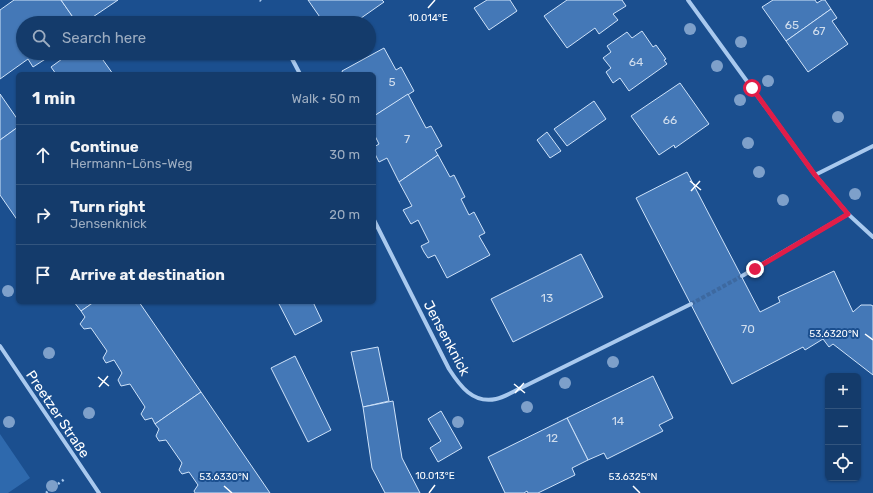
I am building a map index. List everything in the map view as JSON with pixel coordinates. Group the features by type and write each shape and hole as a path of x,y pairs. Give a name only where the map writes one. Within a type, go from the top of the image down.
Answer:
{"street":[{"path":"688,0 815,175 848,214 873,236"},
{"path":"293,60 299,72"},
{"path":"815,175 873,146"},
{"path":"742,276 848,214"},
{"name":"Jensenknick","path":"376,224 449,369 460,386 470,395 482,400 497,399 691,304"},
{"name":"Preetzer Straße","path":"0,346 99,493"}],"path":[{"path":"46,493 81,467"}],"shaded area":[{"path":"0,434 30,478 8,493 0,493"}],"building":[{"path":"14,0 61,0 72,16 16,16 16,60 27,60 0,79 0,10"},
{"path":"61,0 118,0 94,16 72,16"},
{"path":"308,0 382,0 384,2 364,16 319,16"},
{"path":"487,0 510,0 517,11 489,30 474,8"},
{"path":"567,0 622,0 626,6 613,14 618,20 599,34 595,28 567,48 544,16"},
{"path":"773,0 815,0 817,3 825,0 831,9 786,41 762,7"},
{"path":"831,9 837,18 832,21 848,44 808,72 786,41"},
{"path":"642,31 653,47 656,45 666,59 664,60 667,64 629,91 620,78 613,83 606,72 611,68 603,58 611,52 607,46 627,32 632,38"},
{"path":"384,48 396,70 401,67 414,91 376,115 376,72 342,71 362,60 376,60 376,52"},
{"path":"29,60 44,60 33,67"},
{"path":"61,60 103,60 112,72 55,72 51,67"},
{"path":"680,83 709,124 675,148 674,145 659,155 631,116"},
{"path":"0,94 16,117 16,128 0,140"},
{"path":"408,94 426,128 431,126 442,146 435,150 438,155 399,182 387,158 379,162 376,156 376,146 379,144 376,138 376,115"},
{"path":"594,101 606,119 567,146 554,129"},
{"path":"16,128 16,218 0,195 0,140"},
{"path":"547,132 561,151 550,158 537,140"},
{"path":"438,155 450,177 454,175 465,197 461,199 469,215 474,212 485,233 479,236 490,255 447,278 435,255 428,258 421,246 429,242 418,220 411,224 403,210 412,206 399,182"},
{"path":"687,172 760,312 780,302 778,297 834,271 853,312 861,305 873,306 873,375 833,344 829,347 823,339 805,350 803,347 732,384 636,198"},
{"path":"581,254 603,297 513,342 491,299"},
{"path":"76,304 91,304 81,311"},
{"path":"91,304 140,304 201,392 155,424 152,418 145,420 141,414 145,407 130,384 121,386 118,380 122,373 114,360 106,363 103,358 107,351 91,328 84,329 80,324 85,317 81,311"},
{"path":"279,304 314,304 322,321 295,335"},
{"path":"378,347 389,401 363,407 351,352"},
{"path":"295,356 331,430 308,442 271,368"},
{"path":"653,376 673,418 659,425 663,431 607,459 604,453 588,460 567,418"},
{"path":"201,392 270,493 195,493 194,491 198,485 189,472 182,474 179,470 182,463 166,440 159,441 156,436 159,429 155,424"},
{"path":"393,401 402,458 420,493 385,493 372,468 363,407"},
{"path":"441,411 462,448 438,462 430,448 441,441 428,419"},
{"path":"567,418 588,460 572,468 575,475 538,493 528,493 527,491 524,493 505,493 488,457"}],"tunnel":[{"path":"691,304 742,276"}],"route":[{"path":"752,88 815,175 848,214 755,269"}]}
